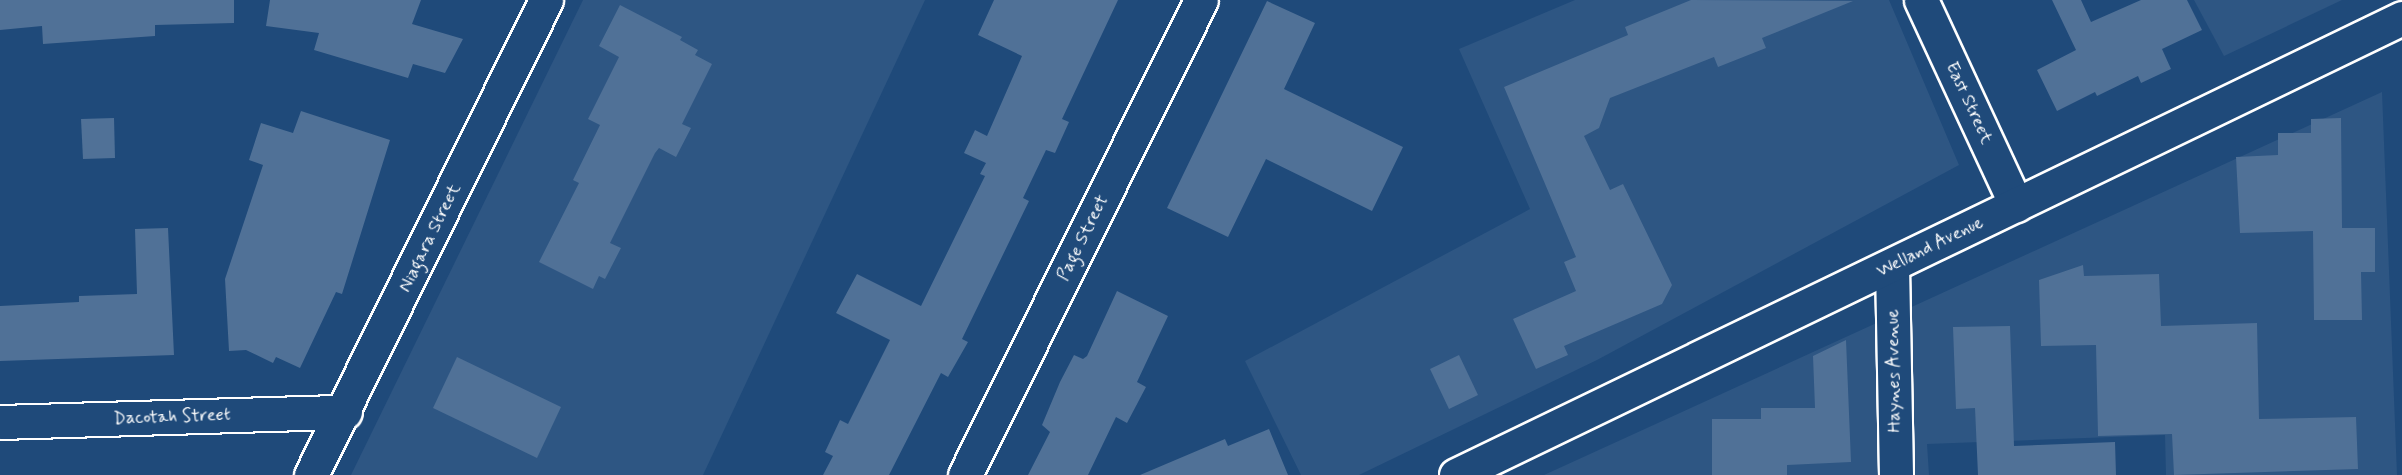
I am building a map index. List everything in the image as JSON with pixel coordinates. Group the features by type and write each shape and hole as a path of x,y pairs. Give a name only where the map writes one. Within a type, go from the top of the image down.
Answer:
{"main road":[{"name":"Niagara Street","path":"311,475 345,412 546,0"},
{"name":"Page Street","path":"965,475 1201,0"},
{"name":"East Street","path":"1921,0 2016,205"},
{"name":"Welland Avenue","path":"1456,475 2402,18"},
{"name":"Haynes Avenue","path":"1892,266 1896,475"},
{"name":"Dacotah Street","path":"0,422 345,412"}],"shaded area":[{"path":"583,0 925,0 703,475 351,475"},
{"path":"1575,0 1889,0 1959,165 1597,360 1359,475 1301,475 1245,361 1530,209 1459,49"},
{"path":"2194,0 2342,0 2224,56"},
{"path":"2382,92 2397,475 2166,475 2165,435 1927,444 1929,475 1544,475"}],"building":[{"path":"0,0 234,0 234,23 155,25 155,36 43,44 42,26 0,30"},
{"path":"270,0 421,0 412,24 463,39 445,73 413,64 408,78 314,50 319,33 266,26"},
{"path":"994,0 1118,0 1062,119 1069,122 1055,153 1046,150 1023,198 1029,201 962,339 968,342 948,377 941,373 889,475 823,475 833,456 825,452 840,420 848,424 890,340 836,313 857,274 921,306 985,176 980,174 986,163 964,153 975,130 987,136 1022,56 978,35"},
{"path":"1691,0 1853,1 1762,38 1766,48 1718,67 1714,57 1610,98 1599,128 1584,136 1610,190 1623,184 1672,285 1662,304 1564,346 1568,355 1536,369 1513,319 1576,291 1564,262 1576,257 1504,87 1628,35 1625,27"},
{"path":"2052,0 2081,0 2091,22 2141,0 2187,0 2202,30 2162,49 2171,69 2141,83 2138,76 2097,96 2095,92 2057,111 2037,70 2076,50"},
{"path":"1267,1 1315,23 1284,89 1403,147 1372,211 1266,159 1228,237 1167,208"},
{"path":"620,5 682,37 680,40 698,50 695,55 712,64 682,124 691,128 676,157 659,148 655,153 610,243 621,248 605,279 599,276 593,289 539,262 579,183 573,180 600,125 588,119 619,57 599,46"},
{"path":"301,111 390,140 342,294 336,292 300,368 276,357 273,363 246,350 229,351 225,279 263,165 249,160 261,123 293,133"},
{"path":"114,118 115,158 83,159 81,119"},
{"path":"2341,118 2342,228 2375,228 2375,272 2361,272 2362,320 2314,320 2313,231 2240,233 2236,157 2278,155 2278,133 2311,133 2311,119"},
{"path":"168,228 174,355 0,361 0,306 79,302 79,296 137,294 135,229"},
{"path":"2083,265 2084,276 2159,274 2161,326 2257,323 2259,419 2356,417 2358,469 2174,475 2172,434 2098,436 2096,345 2041,346 2039,280"},
{"path":"1117,291 1168,316 1137,382 1146,387 1127,423 1116,417 1088,475 1028,475 1050,432 1042,425 1060,382 1074,355 1083,359 1087,356"},
{"path":"2010,326 2014,446 2115,442 2116,475 1978,475 1975,408 1956,409 1953,327"},
{"path":"1846,340 1851,462 1787,465 1787,475 1712,475 1712,419 1761,419 1761,408 1815,408 1813,356"},
{"path":"1459,355 1478,395 1449,409 1430,369"},
{"path":"457,357 561,407 537,458 433,408"},
{"path":"1269,429 1288,475 1140,475 1225,439 1228,446"}]}
